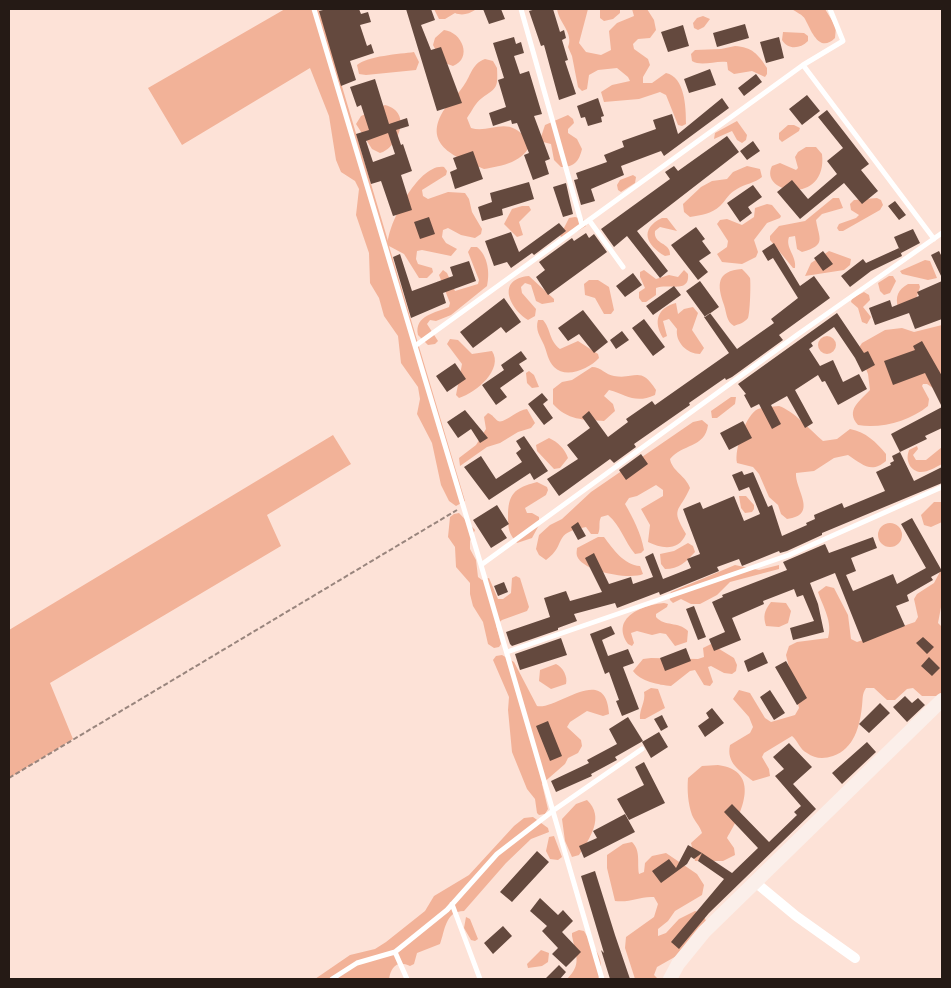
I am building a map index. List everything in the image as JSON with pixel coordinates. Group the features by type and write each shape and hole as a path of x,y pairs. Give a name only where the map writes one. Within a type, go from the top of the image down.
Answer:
{"main road":[{"path":"670,979 678,964 704,932 942,700"}],"street":[{"path":"755,882 796,916 855,958"}],"lane":[{"path":"314,9 464,506 602,979"},
{"path":"522,9 582,225"},
{"path":"416,346 803,65 844,40 830,9"},
{"path":"803,65 934,239"},
{"path":"589,220 623,267"},
{"path":"481,565 797,334 942,233"},
{"path":"507,652 789,556 942,487"},
{"path":"332,979 357,963 395,952 452,904 497,854 554,810 642,749"},
{"path":"452,904 480,979"},
{"path":"395,952 407,979"}],"path":[{"path":"9,778 464,506"}],"shaded area":[{"path":"285,9 319,9 388,241 394,220 407,195 425,174 434,168 444,167 447,171 446,175 422,190 423,196 428,199 448,192 465,193 469,199 472,212 482,229 481,234 475,238 461,235 448,228 443,230 442,237 446,243 457,249 451,256 422,250 417,251 416,259 418,264 432,268 433,272 427,278 419,278 404,254 389,246 465,501 456,506 449,501 441,485 432,443 417,414 420,399 418,387 401,363 398,336 384,316 379,298 370,283 369,253 356,215 359,189 355,181 341,172 336,160 329,116 310,68 182,145 148,88"},
{"path":"434,9 475,10 465,14 455,13 445,19 439,19"},
{"path":"557,9 588,9 579,43 586,52 601,55 611,50 609,31 617,23 634,16 632,9 647,9 654,20 656,30 650,38 638,39 633,44 634,49 648,59 650,65 643,77 643,83 652,83 666,73 677,80 683,94 686,124 678,125 666,95 660,92 639,99 604,102 601,92 612,85 630,81 617,68 598,70 589,75 587,89 582,91 578,87 572,56 568,47 568,33"},
{"path":"600,9 620,9 620,13 613,19 604,21 600,18"},
{"path":"792,9 825,9 836,27 835,38 829,42 820,42 816,39 804,18"},
{"path":"703,16 710,19 704,27 698,30 694,28 693,23 697,18"},
{"path":"444,30 456,35 463,46 463,57 453,66 442,62 433,45 435,38"},
{"path":"783,32 804,33 808,36 808,41 798,47 787,46 782,40"},
{"path":"735,46 746,48 757,55 767,68 765,77 752,71 734,74 728,70 727,62 696,63 692,61 691,54 695,50 721,49"},
{"path":"414,52 419,62 416,70 359,74 357,65 368,59"},
{"path":"485,59 493,61 497,68 497,84 494,89 477,102 467,118 471,128 510,127 531,142 528,149 518,159 484,169 448,151 441,144 437,136 437,126 443,111 465,84 474,67"},
{"path":"385,105 394,109 399,115 401,122 397,138 392,145 380,153 372,149 356,124 361,116"},
{"path":"568,115 573,119 574,123 568,129 568,133 577,139 582,149 576,162 570,166 561,167 554,160 551,144 543,142 541,137 545,125"},
{"path":"737,121 747,135 746,140 742,143 737,140 732,131 714,139 715,133"},
{"path":"788,125 800,128 799,131 782,142 779,139 779,133"},
{"path":"806,147 816,147 822,154 821,171 815,182 805,188 794,190 783,188 775,183 770,176 772,166 780,163 796,170 798,168 795,157 798,152"},
{"path":"747,166 760,169 762,177 734,191 717,209 690,217 684,212 683,204 701,187 712,181 727,179 733,172"},
{"path":"633,175 636,177 635,183 621,192 618,190 617,185 620,180"},
{"path":"833,198 839,198 843,208 822,214 816,220 820,240 815,247 802,252 797,249 795,236 789,237 788,241 795,264 795,268 793,268 770,240 770,236 779,226 805,221"},
{"path":"877,198 881,200 883,205 880,210 843,231 839,231 837,228 839,224 856,218 859,215 851,210 850,204 854,200"},
{"path":"767,204 772,205 781,216 767,223 754,240 758,252 756,257 742,264 722,262 717,254 727,247 728,241 717,224 720,220 727,219 742,225 754,217 755,208"},
{"path":"529,206 531,210 519,222 523,235 517,237 504,224 512,209"},
{"path":"569,218 583,219 586,226 565,239 560,236"},
{"path":"662,218 667,218 677,231 660,227 655,231 657,239 670,251 670,255 665,256 653,247 648,237 650,227"},
{"path":"471,247 477,247 484,255 488,270 487,286 451,315 436,321 430,320 427,324 438,341 435,344 428,345 418,335 419,323 432,313 449,307 450,303 439,275 443,270 447,273 455,291 478,284 479,280 468,252"},
{"path":"829,251 851,259 850,265 844,270 805,276 811,263"},
{"path":"925,260 930,261 937,278 928,280 902,274 900,271"},
{"path":"742,269 750,278 749,315 745,321 734,326 727,317 720,285 723,276 727,273"},
{"path":"644,270 656,279 669,275 678,277 684,270 688,274 688,280 682,286 656,288 656,295 646,302 642,302 639,298 639,292 645,288 640,272"},
{"path":"529,276 554,299 554,302 542,304 536,301 531,285 525,283 521,287 522,293 536,309 535,316 528,320 521,315 511,302 509,288 512,282"},
{"path":"889,276 893,276 896,281 890,293 884,295 880,291 878,283"},
{"path":"589,280 598,280 609,287 614,310 611,314 604,314 595,298 585,295 584,284"},
{"path":"908,284 919,284 920,287 916,299 898,308 898,294"},
{"path":"864,292 869,295 870,300 863,307 871,317 867,324 862,322 858,308 851,302 852,298"},
{"path":"676,303 678,314 684,309 693,307 698,313 692,330 704,348 700,354 686,350 680,343 677,329 669,319 663,321 667,336 663,338 660,332 658,321 661,312"},
{"path":"538,320 543,320 556,346 560,349 578,341 598,354 599,358 584,369 571,372 559,371 552,365 549,359 538,330"},
{"path":"942,325 942,394 927,384 923,384 922,386 929,399 928,406 921,411 904,420 886,425 858,425 854,420 853,410 870,390 868,374 858,349 862,343 885,330 902,328 914,332"},
{"path":"823,336 831,336 836,341 834,352 823,354 818,349 818,341"},
{"path":"450,339 458,340 472,354 492,351 495,358 491,372 480,386 459,398 456,395 462,364 447,344"},
{"path":"592,367 614,376 637,375 646,378 656,390 655,395 636,399 609,390 604,396 613,404 615,411 604,421 576,418 558,409 553,404 553,389 562,382 572,380"},
{"path":"529,371 534,375 539,387 532,388 527,383 526,373"},
{"path":"731,397 736,397 735,404 717,418 712,418 711,411"},
{"path":"779,406 796,416 823,441 837,439 850,429 861,432 886,454 886,461 876,467 871,467 862,464 848,455 834,458 814,471 796,473 804,507 802,513 797,517 787,519 781,514 778,505 769,497 759,474 753,467 737,463 739,442 749,418 760,408"},
{"path":"527,409 535,423 531,428 487,447 460,466 459,458 476,445 486,429 484,417 488,413 498,421 501,421"},
{"path":"702,420 708,425 702,438 670,459 673,467 690,488 677,514 686,534 683,540 670,547 648,542 650,525 641,509 663,496 663,490 656,485 637,496 629,498 625,504 641,538 644,550 641,553 635,554 608,515 601,517 598,534 591,534 586,527 575,529 564,536 557,549 546,560 539,555 536,549 539,535 550,525 562,519 591,492 693,422"},
{"path":"333,435 351,464 267,515 281,546 50,683 73,739 9,778 9,630"},
{"path":"549,438 561,446 568,458 560,468 554,469 537,451 536,445"},
{"path":"917,446 918,449 913,455 916,460 926,460 942,447 942,464 926,471 914,470 909,464 908,454 909,450"},
{"path":"537,482 547,487 546,495 525,508 527,513 532,513 539,517 539,525 532,538 517,543 509,528 509,503 511,497 518,490"},
{"path":"739,496 746,496 754,505 752,512 745,513 741,508"},
{"path":"934,502 942,502 942,522 931,527 924,525 921,515"},
{"path":"459,513 475,530 470,541 470,549 476,560 478,577 482,580 489,578 498,599 503,599 511,593 512,578 516,576 520,578 529,607 527,611 502,620 496,625 501,644 499,647 494,648 488,644 483,622 473,606 470,583 456,567 455,547 448,537 450,517"},
{"path":"890,523 895,524 901,530 901,540 895,546 890,547 885,546 879,540 878,535 879,530 885,524"},
{"path":"598,537 604,537 624,560 640,566 643,574 628,576 607,573 581,562 577,556 577,548"},
{"path":"688,543 693,546 695,552 682,564 674,568 665,569 661,564 660,554 674,551"},
{"path":"735,565 759,570 779,565 779,569 730,582 717,595 700,604 691,604 681,599 673,603 670,600 669,595 671,592"},
{"path":"942,568 942,602 938,623 942,627 942,692 937,696 922,696 913,688 907,689 895,700 887,700 874,688 866,688 863,694 861,714 855,736 840,753 826,758 813,756 805,752 792,736 764,753 762,757 769,769 770,776 753,781 735,766 730,757 730,745 750,733 753,727 749,717 733,699 739,690 750,693 765,718 771,722 795,715 799,708 786,655 789,646 797,642 828,638 828,620 818,592 826,586 834,588 848,615 851,639 857,642 915,622 918,617 914,599 917,594 934,583"},
{"path":"771,602 786,603 791,611 788,623 779,627 766,626 765,614"},
{"path":"655,604 668,604 667,607 656,614 656,617 663,622 680,626 688,631 687,642 675,646 666,634 652,635 637,631 631,633 634,643 632,646 628,644 623,635 623,627 631,614"},
{"path":"711,644 734,658 737,665 736,671 732,674 724,673 711,666 708,667 713,682 710,686 704,685 695,670 690,671 671,686 645,680 633,671 643,659 698,659 704,657 703,648"},
{"path":"502,655 514,662 537,706 557,702 580,692 590,690 599,691 606,699 609,714 603,716 587,711 570,722 567,727 581,740 582,746 578,753 568,758 565,764 542,784 548,809 545,814 539,815 537,813 535,799 527,789 512,752 508,710 509,697 493,660 496,656"},
{"path":"556,664 564,672 566,684 551,689 539,681 540,670"},
{"path":"651,688 658,689 665,708 645,719 640,719 644,692"},
{"path":"718,765 732,769 740,775 744,784 745,794 742,805 727,838 734,848 735,855 723,861 695,861 691,843 702,833 691,810 688,797 688,778 702,766"},
{"path":"587,800 595,813 594,828 579,855 572,857 565,841 562,819 576,804"},
{"path":"533,817 548,828 549,832 531,839 506,863 464,911 453,914 449,918 440,944 417,953 414,964 410,966 398,964 391,971 389,979 315,979 350,955 375,949 386,942 425,911 434,896 469,875 514,826 524,818"},
{"path":"554,836 562,857 558,860 550,859 546,851 549,837"},
{"path":"632,842 638,853 639,874 644,872 645,863 652,856 666,853 697,874 704,885 702,895 675,911 668,921 658,929 658,936 666,933 679,919 695,911 703,914 706,921 680,954 657,967 654,975 658,979 635,979 625,948 626,937 654,917 658,904 654,897 615,901 607,868 607,855 623,844"},
{"path":"466,917 470,919 478,939 475,941 471,940 464,928"},
{"path":"579,930 584,931 598,954 601,966 598,979 567,979 575,969 577,959 572,933"},
{"path":"541,950 549,953 548,962 542,966 528,968 527,964"}],"building":[{"path":"327,9 359,9 361,14 368,12 371,22 360,25 367,46 371,44 374,53 350,61 356,80 341,86 319,11"},
{"path":"406,9 431,9 435,20 421,25 431,50 441,47 462,103 437,111"},
{"path":"483,9 501,9 505,19 489,24"},
{"path":"553,9 560,32 564,30 566,38 562,40 568,60 565,61 576,94 559,100 544,45 541,46 529,11"},
{"path":"745,24 749,38 717,47 713,33"},
{"path":"683,25 689,46 668,52 661,32"},
{"path":"514,37 516,44 521,42 524,53 514,56 520,74 529,71 542,114 534,116 550,159 545,161 549,174 533,180 524,155 529,153 517,123 512,124 511,120 493,126 489,113 506,107 498,80 504,78 493,43"},
{"path":"779,37 784,58 766,63 760,42"},
{"path":"710,69 716,85 689,93 684,79"},
{"path":"756,74 762,82 744,96 738,88"},
{"path":"375,79 389,124 407,118 409,126 396,130 412,171 401,175 412,210 393,216 381,181 371,184 356,134 369,130 361,105 357,107 350,87","holes":["388,133 395,154 373,162 366,141"]},
{"path":"807,95 820,111 802,125 789,109"},
{"path":"598,98 604,116 601,117 602,122 588,126 585,117 581,118 577,106"},
{"path":"722,98 729,108 664,156 661,151 621,166 624,175 591,189 595,201 581,205 574,180 578,179 576,173 607,162 604,155 624,147 622,141 656,129 653,120 672,114 678,134"},
{"path":"827,110 869,164 861,170 878,191 862,204 844,183 800,219 777,192 792,180 808,199 837,174 827,161 843,148 818,117"},
{"path":"727,136 739,152 637,231 668,271 660,278 627,236 614,247 601,229 670,179 665,172 674,166 678,171"},
{"path":"753,141 760,151 747,160 740,151"},
{"path":"473,151 483,179 455,189 450,172 457,169 453,158"},
{"path":"529,182 534,199 502,209 503,215 482,221 478,207 492,202 490,193"},
{"path":"566,183 573,214 563,217 553,187"},
{"path":"753,185 762,197 748,207 752,213 740,222 727,203"},
{"path":"895,201 906,215 899,220 888,206"},
{"path":"429,217 435,234 420,239 414,222"},
{"path":"559,223 566,231 534,255 532,253 511,268 507,262 494,266 485,241 511,232 519,252"},
{"path":"696,227 705,239 702,241 711,253 699,261 708,272 698,280 671,245"},
{"path":"913,229 920,243 901,253 894,237"},
{"path":"586,233 589,238 594,234 607,252 548,295 536,277 545,270 539,262 572,238 574,241"},
{"path":"774,243 800,286 814,276 830,298 779,335 783,340 732,377 726,380 725,378 689,403 690,405 634,444 636,447 614,463 610,459 559,496 547,479 578,459 567,445 590,428 582,417 589,411 608,437 628,422 626,419 652,401 655,405 729,353 704,317 710,313 737,349 774,323 771,319 798,298 773,258 768,261 762,251"},
{"path":"899,248 902,256 871,271 850,287 841,276 863,259 866,263"},
{"path":"823,251 833,264 823,271 814,258"},
{"path":"939,251 942,257 942,278 931,255"},
{"path":"400,254 412,291 453,276 450,267 469,261 476,281 443,293 446,303 411,318 393,257"},
{"path":"633,273 642,285 625,297 616,286"},
{"path":"700,281 719,307 705,317 686,291"},
{"path":"942,281 942,319 915,329 909,313 875,325 869,308 890,300 892,307 919,296 917,292"},
{"path":"674,286 681,295 653,315 646,306"},
{"path":"504,298 521,322 506,333 501,327 473,348 460,332"},
{"path":"583,310 608,342 594,353 579,334 568,341 558,328"},
{"path":"837,313 864,353 868,351 875,365 862,372 834,327 811,343 813,346 809,349 820,366 833,360 843,382 859,374 867,389 838,405 825,381 822,382 818,375 795,390 813,423 805,428 787,396 771,405 781,424 772,429 759,404 751,408 744,395 746,394 738,384"},
{"path":"644,319 665,347 653,356 632,328"},
{"path":"622,331 629,340 616,349 610,340"},
{"path":"922,341 942,376 942,407 925,373 893,385 884,361 915,350 913,346"},
{"path":"521,351 527,359 519,364 524,371 500,388 507,397 496,405 482,385 504,370 501,365"},
{"path":"455,363 466,379 447,392 436,376"},
{"path":"542,393 548,400 543,404 553,418 544,425 528,404"},
{"path":"942,407 942,428 925,436 927,439 900,452 891,434"},
{"path":"465,410 488,438 480,443 471,429 458,438 447,422"},
{"path":"743,421 752,438 729,450 720,433"},
{"path":"524,436 548,471 534,480 530,473 489,500 464,467 481,456 496,479 522,462 516,453 521,449 516,441"},
{"path":"900,452 914,481 942,467 942,483 822,533 822,535 787,551 780,553 779,551 742,566 739,559 717,567 719,571 660,595 659,592 617,608 615,603 574,614 577,621 558,628 558,630 512,646 510,644 506,632 550,617 544,598 566,591 570,601 602,592 585,558 594,553 609,584 631,577 633,584 653,577 645,557 653,553 663,579 691,568 687,559 700,554 683,509 700,502 703,509 734,496 744,521 760,514 749,487 739,491 732,475 742,471 744,475 753,472 768,507 772,505 782,536 807,525 806,523 815,519 814,515 842,503 844,508 885,491 876,472 891,465 890,463 894,461 892,456"},
{"path":"641,454 648,464 626,480 619,470"},
{"path":"497,505 509,524 501,529 507,538 491,548 473,520"},
{"path":"912,518 942,571 931,577 933,580 907,595 909,601 896,606 905,626 863,643 835,573 810,583 818,604 824,632 793,640 790,628 814,621 803,595 797,597 794,589 763,601 764,604 732,618 741,640 714,651 709,639 725,632 712,602 723,597 722,595 787,570 783,562 825,544 829,553 873,537 877,548 851,558 856,571 846,575 853,591 893,574 897,584 926,568 901,524"},
{"path":"578,522 586,536 578,540 571,527"},
{"path":"504,582 508,592 498,596 494,586"},
{"path":"694,606 706,637 698,640 686,609"},
{"path":"611,626 615,634 602,640 608,656 628,649 634,663 623,667 639,709 622,716 616,701 619,700 609,672 605,674 590,634"},
{"path":"923,637 934,647 927,654 916,643"},
{"path":"561,638 567,655 520,670 515,654"},
{"path":"686,648 691,661 665,671 660,658"},
{"path":"763,652 768,663 748,672 744,661"},
{"path":"929,657 940,668 932,676 921,666"},
{"path":"786,661 807,698 797,705 775,667"},
{"path":"770,690 785,713 774,720 760,697"},
{"path":"905,696 912,703 918,698 925,705 907,722 893,707"},
{"path":"880,703 890,713 869,733 859,724"},
{"path":"712,708 724,723 705,737 698,726 709,718 706,713"},
{"path":"662,715 668,727 661,731 654,719"},
{"path":"628,717 643,741 615,757 617,760 591,774 592,776 556,792 551,781 589,763 587,760 617,744 609,729"},
{"path":"548,721 562,756 550,761 536,726"},
{"path":"659,732 668,747 651,758 642,742"},
{"path":"867,742 876,752 842,784 832,773"},
{"path":"789,743 812,767 793,784 816,809 709,913 679,949 671,942 724,879 698,861 702,853 732,873 758,848 724,812 732,804 769,842 797,815 794,812 801,806 775,776 784,769 773,757"},
{"path":"644,762 665,803 629,820 617,799 644,785 635,767"},
{"path":"625,814 635,832 584,858 579,846 597,838 593,831"},
{"path":"688,845 702,853 694,859 691,857 687,864 661,883 652,871 669,859 676,868"},
{"path":"537,851 549,862 512,902 500,892"},
{"path":"595,871 630,979 610,979 581,876"},
{"path":"540,898 558,915 563,910 573,921 562,932 581,952 566,967 552,954 558,948 542,931 547,926 530,911"},
{"path":"503,926 512,936 493,954 484,943"},
{"path":"559,965 566,972 560,979 545,979"}]}
